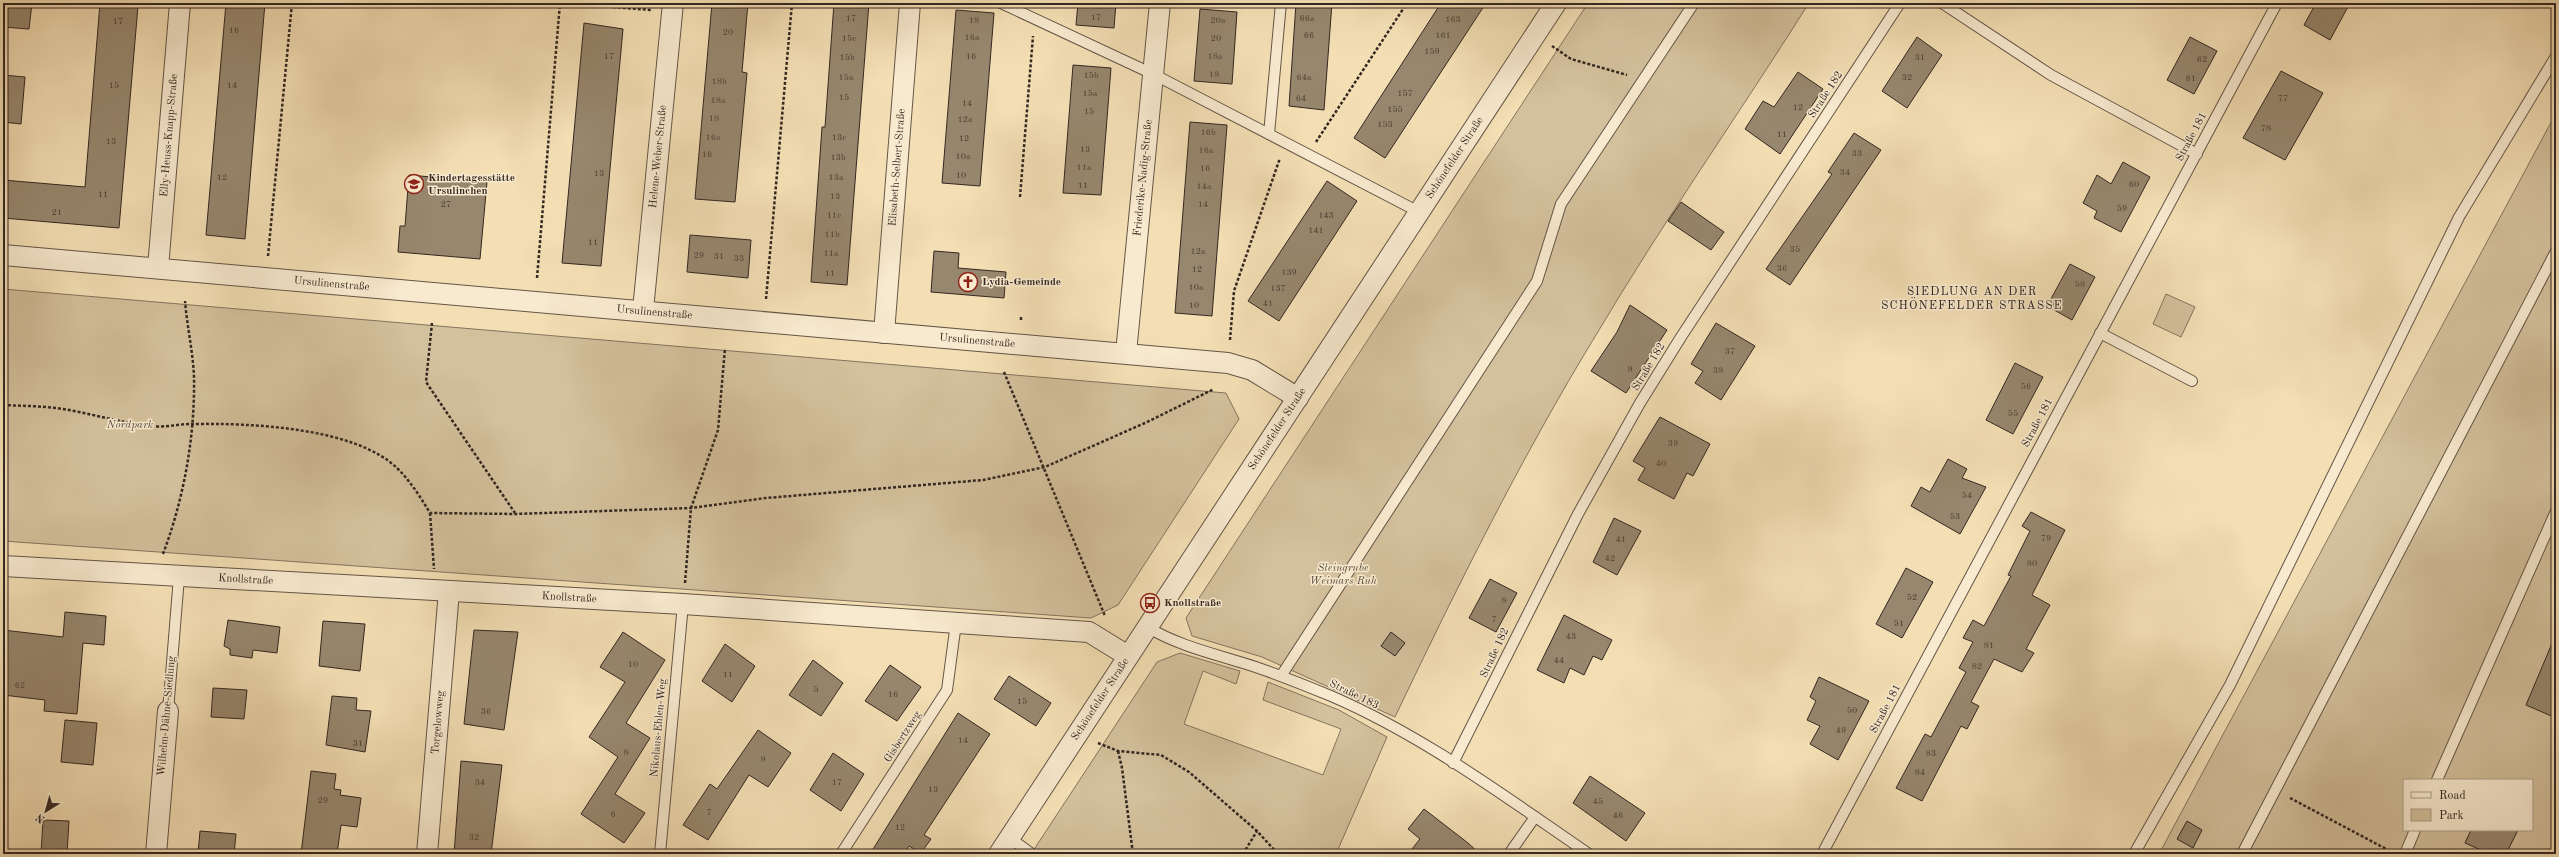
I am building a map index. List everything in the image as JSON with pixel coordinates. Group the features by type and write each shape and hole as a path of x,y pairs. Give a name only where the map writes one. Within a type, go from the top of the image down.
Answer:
{"street":[{"name":"Elly-Heuss-Knapp-Straße","path":"158,268 180,3"},
{"name":"Elisabeth-Selbert-Straße","path":"884,333 910,3"},
{"name":"Friederike-Nadig-Straße","path":"1126,353 1155,75 1160,3"},
{"name":"Schönefelder Straße","path":"1004,846 1556,3"},
{"name":"Helene-Weber-Straße","path":"643,310 673,7"},
{"name":"Ursulinenstraße","path":"3,255 643,310 1237,364 1252,370 1298,398"},
{"name":"Knollstraße","path":"3,566 683,604 1090,632 1128,656"},
{"name":"Torgelowweg","path":"427,854 442,591"},
{"name":"Wilhelm-Dähne-Siedlung","path":"156,854 168,711"}],"lane":[{"path":"1001,3 1155,75 1419,212"},
{"path":"1269,134 1281,3"},
{"path":"1281,676 1537,281 1560,204 1694,3"},
{"name":"Straße 182","path":"1453,763 1571,527 1640,403 1681,337 1900,3"},
{"path":"1942,3 2051,75 2197,154"},
{"name":"Straße 181","path":"1822,854 2277,3"},
{"path":"2134,854 2230,685 2459,217 2556,56"},
{"path":"2242,854 2556,251"},
{"path":"2100,333 2192,381"},
{"path":"2437,779 2556,511"},
{"name":"Wilhelm-Dähne-Siedlung","path":"168,711 179,577"},
{"name":"Nikolaus-Ehlen-Weg","path":"660,854 683,604"},
{"name":"Gisbertzweg","path":"841,854 947,690 956,623"},
{"name":"Straße 183","path":"1147,627 1167,639 1281,676 1333,697 1394,728 1453,763 1536,817 1589,854"},
{"path":"1508,854 1536,817"},
{"path":"2405,854 2415,831"},
{"path":"1004,846 1032,854"}],"path":[{"path":"268,256 292,3"},
{"path":"537,278 560,3"},
{"path":"563,3 673,7"},
{"path":"766,299 792,3"},
{"path":"1308,154 1407,3"},
{"path":"1020,197 1035,20"},
{"path":"1535,35 1571,59 1629,75 1642,82"},
{"path":"1230,340 1234,291 1286,142"},
{"path":"161,560 173,528 186,477 191,424 194,376 185,301"},
{"path":"432,323 426,382 515,514"},
{"path":"683,604 691,508 716,436 725,348"},
{"path":"1004,372 1045,467 1105,616 1109,619"},
{"path":"430,513 515,514 691,508 766,498 983,480 1045,467 1145,423 1214,389"},
{"path":"3,405 68,410 151,427 191,424 276,427 326,436 368,449 398,469 417,492 430,513 442,591"},
{"path":"1099,743 1118,751 1161,755 1167,758 1189,772 1257,831 1278,854"},
{"path":"1118,751 1122,768 1133,854"},
{"path":"2275,789 2396,854"},
{"path":"1243,854 1257,831"}],"green space":[{"name":"Steingrube Weimars Ruh","path":"1588,3 1809,3 1674,210 1568,381 1491,523 1395,717 1262,657 1192,636 1186,618"},
{"path":"2556,113 2556,854 2159,854"},
{"name":"Nordpark","path":"3,289 1226,393 1239,419 1118,605 1091,618 3,541"},
{"path":"2166,294 2195,307 2181,337 2153,324"},
{"path":"1180,653 1240,671 1236,684 1203,671 1184,724 1323,775 1341,729 1263,700 1268,682 1339,710 1387,737 1336,854 1031,854 1157,662"}],"building":[{"path":"3,3 32,3 29,29 3,27"},
{"path":"100,3 132,3 132,6 138,6 119,228 3,218 3,180 85,187"},
{"path":"226,3 265,3 245,239 206,235"},
{"path":"712,3 748,3 742,72 747,73 735,202 695,199"},
{"path":"834,3 869,3 847,285 811,282 822,127 825,127"},
{"path":"1078,3 1116,3 1114,28 1076,25"},
{"path":"1296,3 1332,3 1324,110 1289,106"},
{"path":"1441,3 1486,3 1385,158 1354,138"},
{"path":"2316,3 2350,3 2330,40 2304,25"},
{"path":"1200,9 1237,12 1232,84 1194,81"},
{"path":"956,10 994,13 980,186 942,183"},
{"path":"584,23 623,29 601,266 562,263"},
{"path":"1917,37 1942,55 1907,108 1882,91"},
{"path":"2190,37 2217,51 2194,94 2167,80"},
{"path":"1073,65 1111,68 1101,195 1063,193"},
{"path":"2281,71 2323,93 2285,160 2243,138"},
{"path":"1798,72 1823,89 1780,154 1745,129 1763,101 1774,107"},
{"path":"3,75 25,77 21,124 3,122"},
{"path":"1190,122 1227,125 1212,316 1175,313"},
{"path":"1854,133 1881,150 1790,285 1766,269 1832,174 1828,172"},
{"path":"2123,162 2150,177 2121,232 2094,218 2097,211 2083,203 2097,175 2111,184"},
{"path":"409,175 487,182 480,259 398,252 400,226 405,226"},
{"path":"1327,181 1357,201 1279,321 1248,301"},
{"path":"1681,202 1724,232 1711,250 1668,221"},
{"path":"690,235 751,240 748,278 687,272"},
{"name":"Lydia-Gemeinde","path":"934,251 959,253 958,268 1006,272 1004,298 931,292"},
{"path":"2070,264 2095,277 2072,320 2047,306"},
{"path":"1630,305 1667,330 1626,393 1591,371 1617,332"},
{"path":"1716,323 1755,346 1721,400 1695,383 1703,371 1691,364"},
{"path":"2015,363 2043,377 2013,434 1986,420"},
{"path":"1660,417 1710,444 1693,476 1687,473 1674,499 1638,480 1645,468 1633,461"},
{"path":"1948,459 1967,469 1962,478 1986,487 1960,534 1911,506 1921,487 1930,492"},
{"path":"2031,512 2065,530 2032,595 2050,605 2026,649 2034,653 2022,672 1994,659 1971,702 1979,706 1967,729 1961,726 1922,801 1896,788 1925,734 1931,737 1966,672 1959,668 1973,642 1963,638 1973,620 1984,626 2011,576 2008,575 2030,531 2022,526"},
{"path":"1614,518 1641,531 1617,575 1593,562"},
{"path":"1906,568 1933,582 1902,638 1876,624"},
{"path":"1490,579 1517,593 1496,632 1469,618"},
{"path":"65,612 106,616 104,645 83,643 77,714 44,711 45,700 3,695 3,630 63,637"},
{"path":"1564,615 1612,640 1602,660 1593,656 1584,675 1570,668 1564,683 1537,670"},
{"path":"228,620 280,627 277,653 253,650 252,658 230,655 230,649 224,646"},
{"path":"323,621 365,624 360,671 319,666"},
{"path":"474,630 518,632 504,730 464,724"},
{"path":"623,632 665,660 626,723 650,738 615,794 645,813 624,843 581,814 618,757 589,737 625,682 600,667"},
{"path":"1391,632 1405,643 1395,656 1381,646"},
{"path":"2556,634 2556,718 2526,705"},
{"path":"725,644 755,666 732,702 702,681"},
{"path":"813,660 843,683 821,716 789,695"},
{"path":"890,665 921,687 897,721 865,701"},
{"path":"1009,676 1051,703 1036,726 994,699"},
{"path":"1819,677 1869,701 1838,760 1810,744 1820,726 1807,720 1816,701 1810,697"},
{"path":"213,688 247,690 244,719 211,717"},
{"path":"332,696 357,698 356,710 371,711 365,752 326,745"},
{"path":"958,713 990,734 924,835 931,839 921,853 909,846 904,854 870,854"},
{"path":"65,720 97,723 93,765 61,762"},
{"path":"758,730 791,753 768,787 749,775 708,840 683,825 710,784 717,789"},
{"path":"833,753 864,774 841,811 810,790"},
{"path":"461,761 502,765 491,854 454,854"},
{"path":"311,771 336,774 334,789 341,790 340,795 361,798 357,827 341,825 337,854 301,854"},
{"path":"1590,776 1645,813 1626,841 1573,803"},
{"path":"1424,809 1480,854 1408,854 1420,839 1408,829"},
{"path":"43,820 69,821 67,854 41,854"},
{"path":"2187,821 2202,830 2193,848 2177,839"},
{"path":"200,831 236,834 234,854 198,854"},
{"path":"2471,831 2518,831 2506,854 2490,854 2465,843"}],"place":[{"name":"Kindertagesstätte Ursulinchen","path":"414,184"},
{"name":"Lydia-Gemeinde","path":"968,282"},
{"name":"Knollstraße","path":"1150,603"}],"district":[{"name":"SIEDLUNG AN DER SCHÖNEFELDER STRASSE","path":"1972,299"}]}
